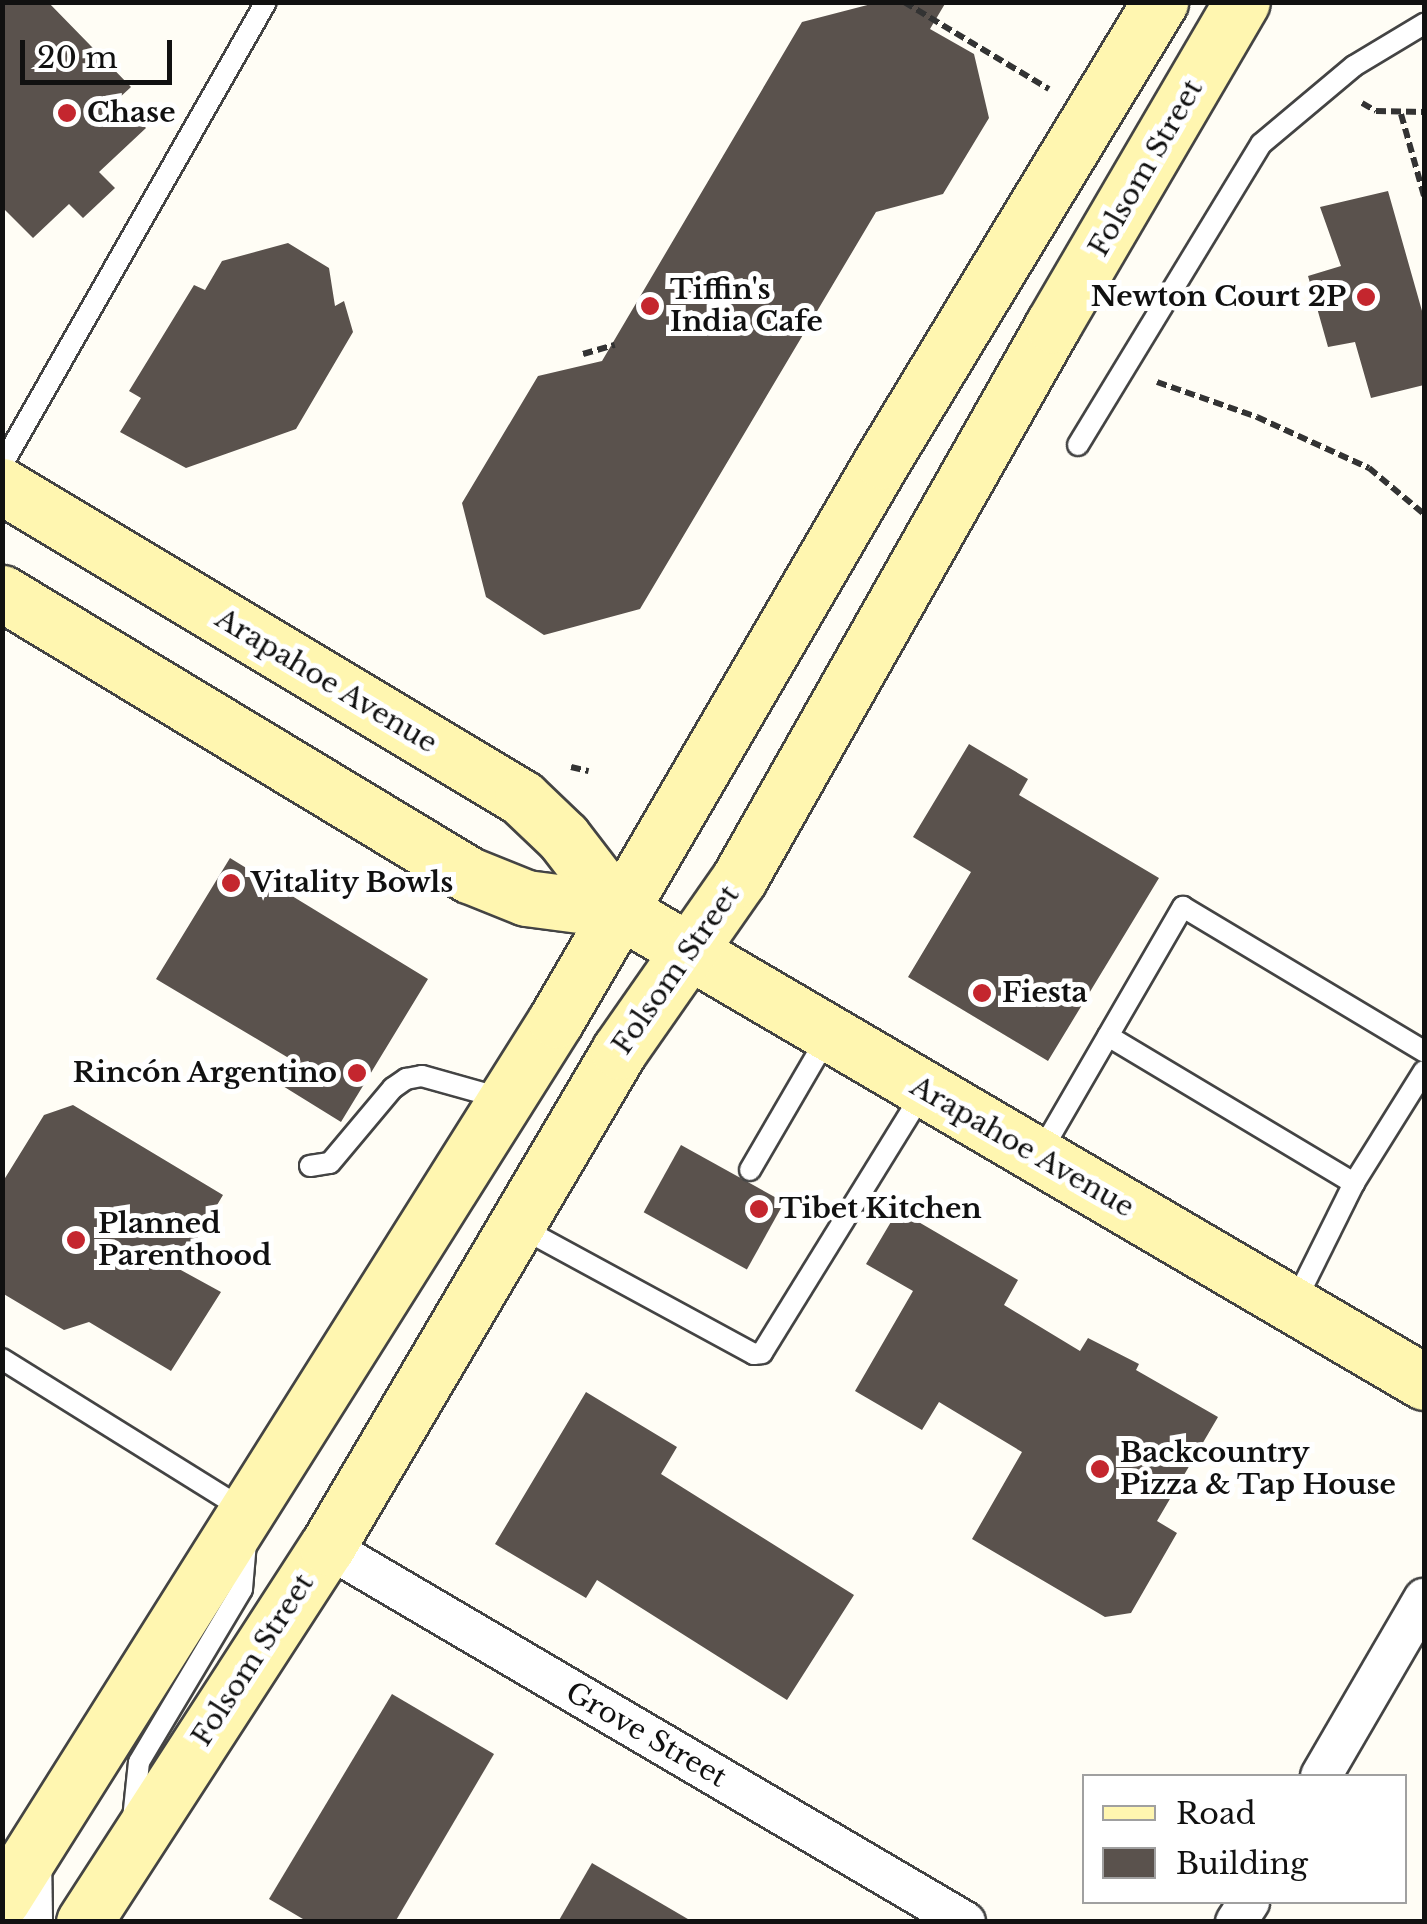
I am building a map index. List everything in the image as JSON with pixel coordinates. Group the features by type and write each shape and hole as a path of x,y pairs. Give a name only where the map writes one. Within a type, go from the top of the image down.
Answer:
{"main road":[{"path":"17,1878 508,1100 882,461 1160,2"},
{"name":"Folsom Street","path":"84,1922 327,1547 619,1051 739,879 1053,325 1242,2"},
{"name":"Arapahoe Avenue","path":"2,486 522,798 563,837 619,910 1424,1382"},
{"name":"Arapahoe Avenue","path":"2,594 468,875 526,898 619,910"}],"street":[{"name":"Grove Street","path":"327,1547 965,1922"},
{"path":"1322,1774 1419,1621"},
{"path":"17,1878 32,1922"}],"lane":[{"path":"2,464 266,2"},
{"path":"1078,445 1261,144 1332,85 1424,24"},
{"path":"1038,1156 1183,907 1424,1051"},
{"path":"750,1170 828,1034"},
{"path":"1108,1036 1354,1183"},
{"path":"1294,1306 1354,1183 1424,1071"},
{"path":"310,1166 330,1162 393,1088 406,1079 422,1076 508,1100"},
{"path":"516,1224 754,1354 767,1349 924,1090"},
{"path":"2,1359 248,1512 242,1589 138,1762 130,1846"}],"path":[{"path":"904,2 1028,77"},
{"path":"1332,85 1376,112 1424,112"},
{"path":"1401,114 1424,196"},
{"path":"584,354 614,345"},
{"path":"1123,368 1257,417 1369,468 1424,514"}],"building":[{"name":"Chase","path":"2,2 48,2 131,87 118,99 146,128 99,172 115,188 83,218 69,204 33,238 2,207"},
{"path":"879,2 946,2 930,29 974,54 989,118 943,194 876,212 640,609 544,635 486,597 462,503 538,376 602,361 802,22"},
{"name":"Newton Court 2P","path":"1388,191 1424,318 1424,385 1371,398 1355,342 1328,347 1308,276 1341,266 1320,207"},
{"path":"288,243 329,268 335,306 344,301 353,332 296,429 186,468 120,432 141,398 129,391 194,285 205,290 222,261"},
{"path":"969,744 1028,779 1019,795 1159,878 1048,1061 908,977 971,872 913,837"},
{"path":"230,858 428,979 341,1122 278,1083 292,1060 156,979"},
{"path":"73,1105 223,1195 179,1269 221,1292 171,1371 89,1322 64,1330 2,1293 2,1183 44,1115"},
{"path":"681,1145 784,1202 747,1270 644,1212"},
{"path":"898,1210 1018,1280 1004,1305 1080,1351 1088,1338 1139,1364 1136,1370 1218,1417 1157,1521 1177,1533 1131,1613 1105,1617 972,1539 1022,1452 939,1402 922,1430 855,1391 913,1291 866,1264"},
{"path":"586,1392 677,1447 661,1474 854,1595 787,1700 597,1580 586,1598 495,1544"},
{"path":"392,1694 494,1754 395,1922 308,1922 269,1899"},
{"path":"592,1863 693,1922 558,1922"}],"place":[{"name":"Chase","path":"67,113"},
{"name":"Newton Court 2P","path":"1366,297"},
{"name":"Tiffin's India Cafe","path":"650,306"},
{"name":"Vitality Bowls","path":"231,883"},
{"name":"Fiesta","path":"982,993"},
{"name":"Rincón Argentino","path":"357,1073"},
{"name":"Tibet Kitchen","path":"759,1209"},
{"name":"Planned Parenthood","path":"76,1240"},
{"name":"Backcountry Pizza & Tap House","path":"1100,1469"}]}
